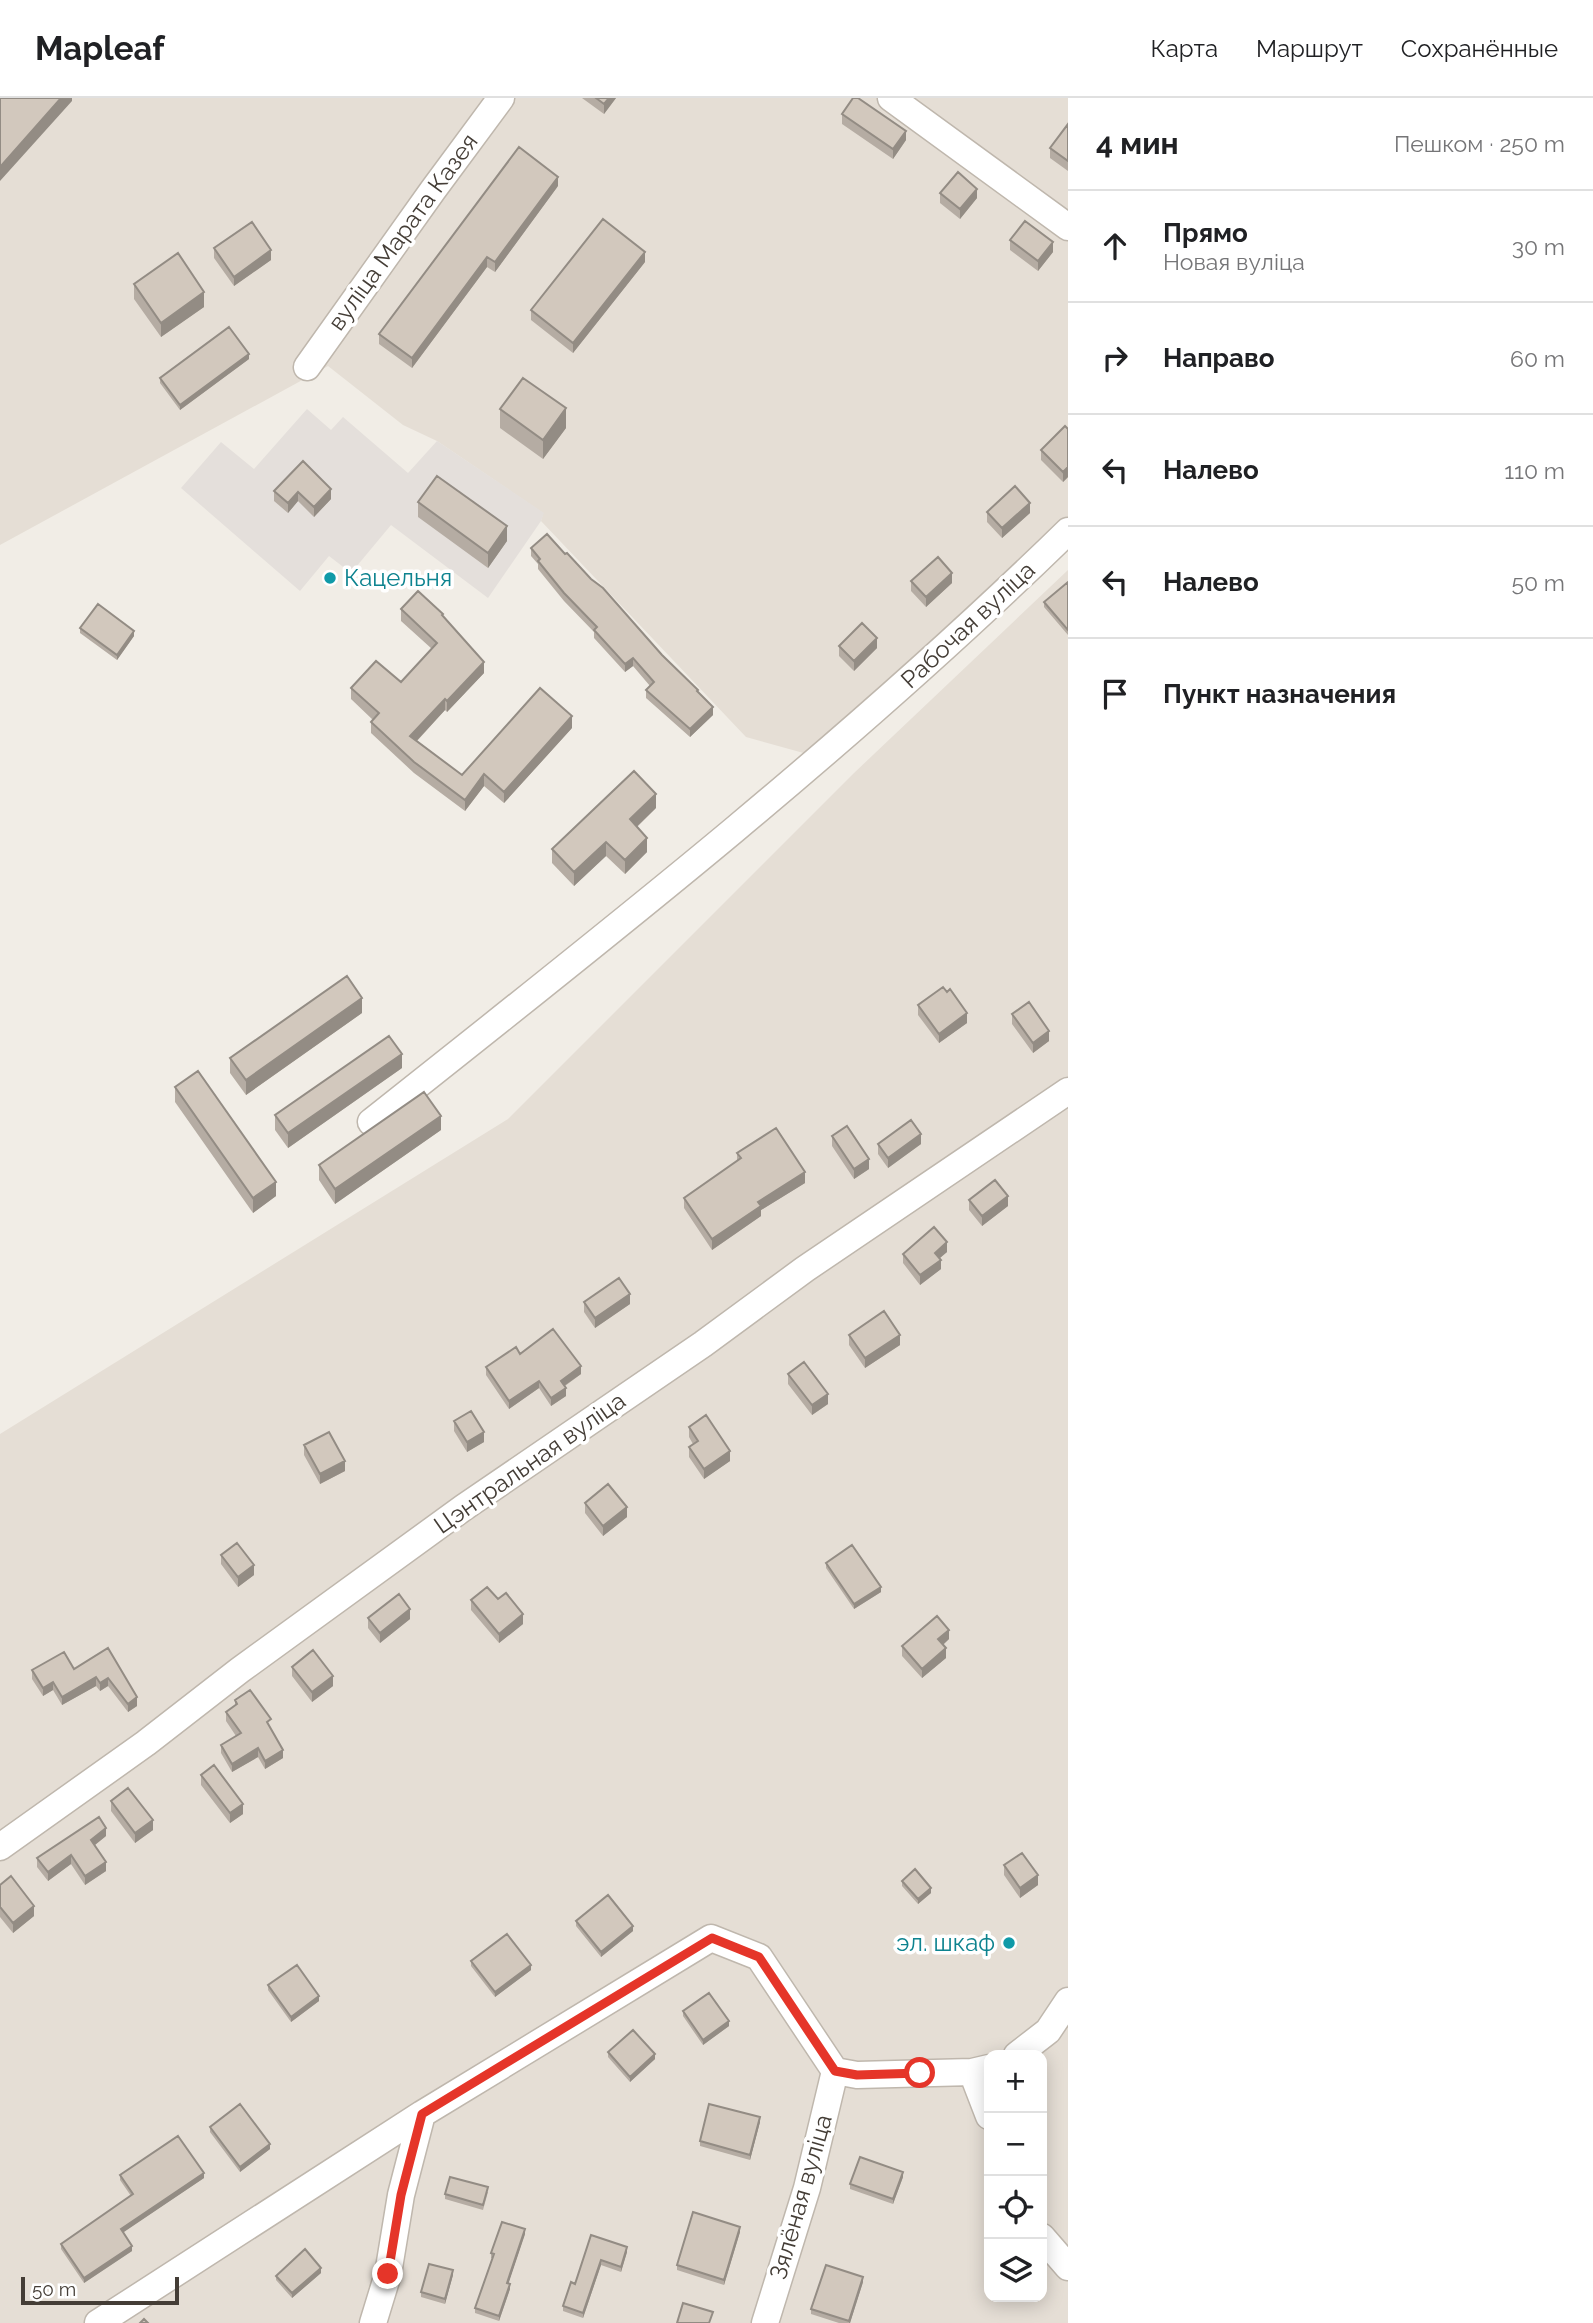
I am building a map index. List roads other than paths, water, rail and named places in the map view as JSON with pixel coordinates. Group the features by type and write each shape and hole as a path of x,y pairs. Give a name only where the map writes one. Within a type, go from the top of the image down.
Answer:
{"street":[{"name":"вуліца Марата Казея","path":"307,367 501,98"},
{"path":"891,98 1068,227"},
{"name":"Рабочая вуліца","path":"371,1122 599,941 867,717 1004,594 1068,531"},
{"name":"Цэнтральная вуліца","path":"0,1847 146,1743 240,1670 463,1508 703,1344 805,1269 1068,1091"},
{"path":"98,2323 422,2114 712,1938 759,1957 835,2071 857,2075 981,2070 988,2113"},
{"path":"1023,2050 1048,2031 1068,2001"},
{"name":"Зялёная вуліца","path":"765,2323 807,2188 835,2071"},
{"path":"373,2323 388,2274 401,2195 422,2114"},
{"path":"1044,2239 1068,2267"}],"place":[{"name":"Кацельня","path":"330,578"},
{"name":"эл. шкаф","path":"1009,1943"}]}
